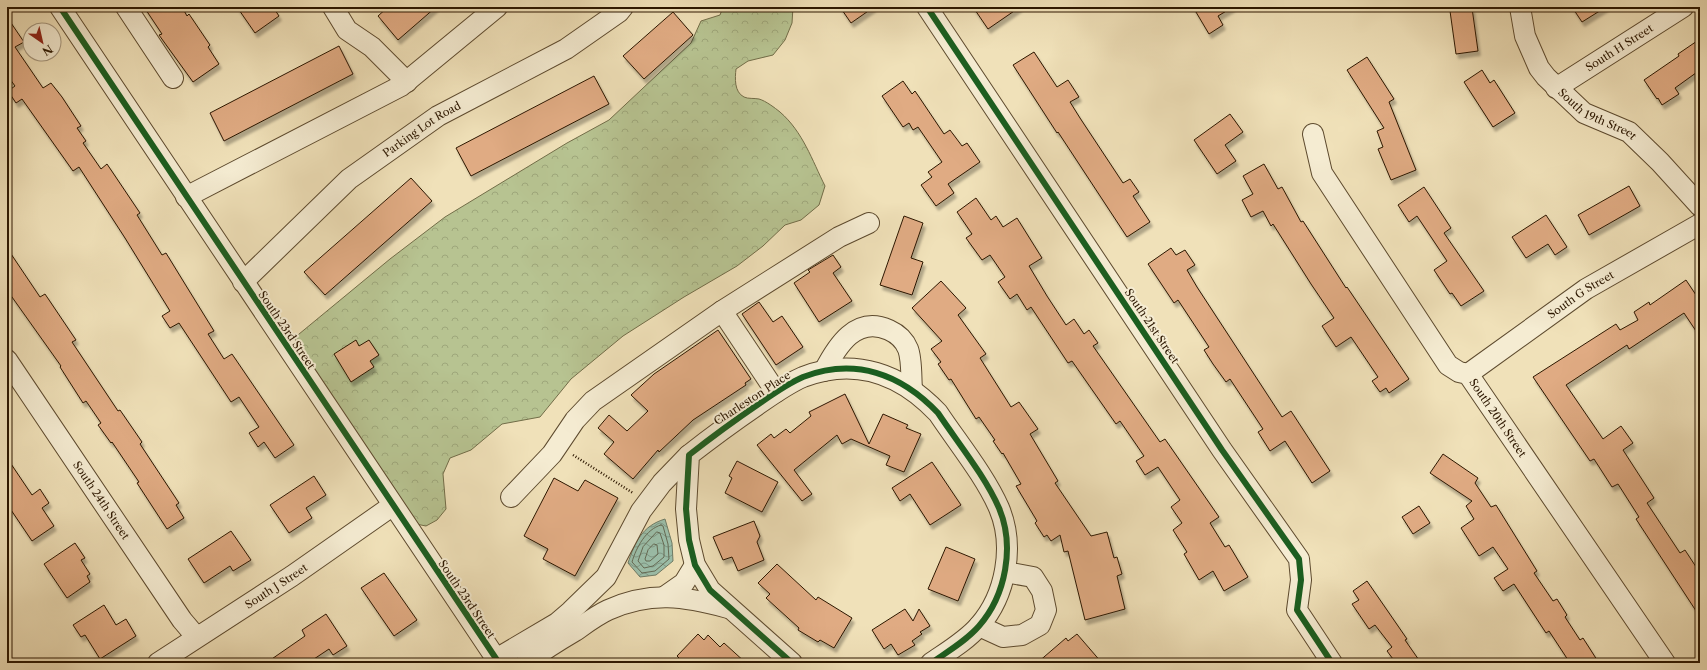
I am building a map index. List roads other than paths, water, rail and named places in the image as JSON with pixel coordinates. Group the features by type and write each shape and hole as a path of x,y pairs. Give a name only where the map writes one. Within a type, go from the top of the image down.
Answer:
{"street":[{"name":"South 23rd Street","path":"60,7 497,661"},
{"path":"126,7 173,78"},
{"path":"333,7 348,30 372,47 406,82"},
{"path":"186,196 402,86 497,7"},
{"name":"Parking Lot Road","path":"243,282 349,178 438,116 566,49 619,12 623,7"},
{"name":"South 21st Street","path":"927,7 1222,450 1299,559 1302,580 1297,610 1332,663"},
{"name":"South 19th Street","path":"1520,7 1525,36 1539,68 1556,88 1584,113 1629,132 1660,162 1700,206"},
{"name":"South H Street","path":"1556,88 1683,7"},
{"name":"South 20th Street","path":"1313,134 1322,173 1448,364 1459,372 1468,374 1665,663"},
{"path":"511,497 558,445 575,420 593,400 722,312 839,237 869,223"},
{"name":"South G Street","path":"1468,374 1586,289 1700,224"},
{"path":"722,312 776,392"},
{"path":"824,371 834,351 847,336 862,327 882,327 899,335 908,350 912,389"},
{"name":"South 24th Street","path":"7,360 182,620 193,633 199,635"},
{"name":"Charleston Place","path":"497,661 557,623 606,577 641,511 662,483 689,455 723,428 776,392 802,378 824,371 848,368 871,371 893,378 912,389 929,403 938,413 987,486 999,509 1005,530 1007,552 1005,572 999,593 991,610 979,626 960,644 931,663"},
{"path":"689,455 686,509 689,540 695,565 710,590 792,663"},
{"name":"South J Street","path":"158,663 199,635 211,630 298,572 392,506"},
{"path":"664,597 684,583 695,565"},
{"path":"979,626 1003,637 1022,635 1040,625 1046,610 1042,591 1036,581 1033,577 1005,572"},
{"path":"606,577 619,592 634,601"},
{"path":"526,663 607,610 634,601 664,597 694,599 729,608"}],"water":[{"path":"665,519 672,543 673,561 656,575 640,577 628,563 634,548 645,530 657,522"}]}
